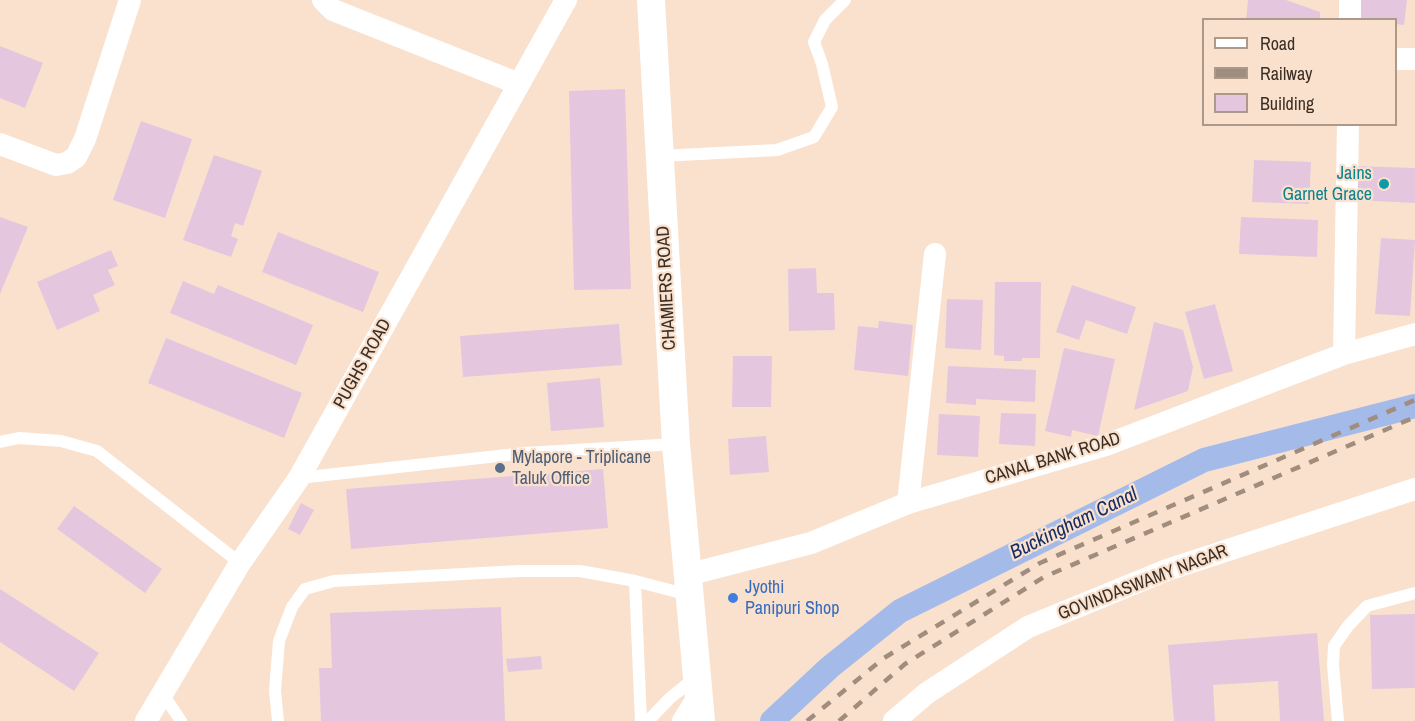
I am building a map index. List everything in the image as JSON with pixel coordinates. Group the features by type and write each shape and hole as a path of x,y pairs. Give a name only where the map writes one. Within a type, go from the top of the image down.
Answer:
{"street":[{"path":"0,144 56,165 67,163 75,157 85,139 130,0"},
{"path":"323,0 333,10 519,84"},
{"name":"PUGHS ROAD","path":"146,721 240,563 299,478 567,0"},
{"name":"CHAMIERS ROAD","path":"651,0 676,444 699,698"},
{"path":"1350,0 1350,18"},
{"path":"1397,59 1415,60"},
{"path":"1344,354 1347,126"},
{"path":"908,503 935,254"},
{"name":"CANAL BANK ROAD","path":"688,585 811,543 908,503 1106,445 1344,354 1415,334"},
{"name":"GOVINDASWAMY NAGAR","path":"894,721 927,693 1028,627 1167,570 1415,489"},
{"path":"683,721 699,698"}],"lane":[{"path":"659,156 777,150 814,137 832,107 822,64 814,42 825,20 845,0"},
{"path":"0,442 20,438 61,441 97,451 240,563"},
{"path":"299,478 525,453 676,444"},
{"path":"278,721 274,691 279,641 292,607 305,589 333,581 519,571 580,571 635,581 688,585"},
{"path":"635,581 641,721"},
{"path":"1338,721 1333,665 1334,646 1348,626 1367,606 1415,594"},
{"path":"163,694 182,721"},
{"path":"648,721 670,698 699,698"}],"building":[{"path":"1248,0 1286,0 1320,12 1320,18 1246,18"},
{"path":"1355,0 1407,0 1404,25 1397,24 1397,18 1354,18"},
{"path":"0,46 43,63 25,108 0,98"},
{"path":"625,89 631,289 574,290 569,91"},
{"path":"141,121 192,139 165,218 113,200"},
{"path":"214,155 262,171 243,226 235,223 231,236 238,239 231,257 183,240"},
{"path":"1254,160 1311,162 1309,204 1252,202"},
{"name":"Jains Garnet Grace","path":"1353,166 1415,168 1415,203 1353,200"},
{"path":"0,217 28,227 0,294"},
{"path":"1241,217 1318,220 1317,257 1239,254"},
{"path":"278,232 379,272 363,312 262,272"},
{"path":"1381,238 1415,240 1410,316 1375,314"},
{"path":"111,250 118,266 108,270 115,285 93,295 100,311 57,330 37,282"},
{"path":"816,268 817,293 834,293 835,330 789,331 788,269"},
{"path":"183,281 214,294 218,285 313,325 296,365 170,313"},
{"path":"995,282 1041,282 1040,358 1004,361 1004,356 994,355"},
{"path":"1072,285 1136,307 1127,334 1086,320 1079,340 1056,332"},
{"path":"947,299 983,300 981,350 945,348"},
{"path":"1215,304 1233,371 1204,379 1185,312"},
{"path":"879,321 913,325 908,376 854,370 858,326 878,328"},
{"path":"1154,322 1183,330 1193,367 1188,391 1134,410"},
{"path":"619,324 622,365 463,377 460,336"},
{"path":"166,338 302,393 284,438 148,383"},
{"path":"1064,348 1115,359 1098,436 1072,430 1071,437 1045,431"},
{"path":"733,356 772,356 771,407 732,407"},
{"path":"948,366 1036,370 1035,402 976,399 976,405 946,403"},
{"name":"Mylapore - Triplicane Taluk Office","path":"600,378 604,427 551,431 547,383"},
{"path":"1001,413 1036,414 1035,446 999,444"},
{"path":"939,414 980,416 978,457 937,455"},
{"path":"766,436 769,472 730,475 728,439"},
{"name":"Mylapore - Triplicane Taluk Office","path":"603,469 608,528 351,549 346,489"},
{"path":"301,503 314,510 300,535 288,529"},
{"path":"74,506 162,569 145,593 57,529"},
{"path":"0,589 99,653 74,691 0,642"},
{"path":"501,607 505,721 321,721 319,668 332,668 330,613"},
{"path":"1415,614 1415,688 1372,689 1370,615"},
{"path":"1317,633 1324,721 1280,721 1278,681 1213,685 1215,721 1174,721 1168,645"},
{"path":"541,656 542,669 508,672 506,659"}],"waterway":[{"name":"Buckingham Canal","path":"772,721 830,667 900,611 1204,460 1415,406"}],"railway":[{"path":"807,721 884,658 1040,563 1415,400"},
{"path":"839,721 905,664 1044,577 1415,417"}],"place":[{"name":"Jains Garnet Grace","path":"1384,184"},
{"name":"Mylapore - Triplicane Taluk Office","path":"500,468"},
{"name":"Jyothi Panipuri Shop","path":"733,598"}]}
